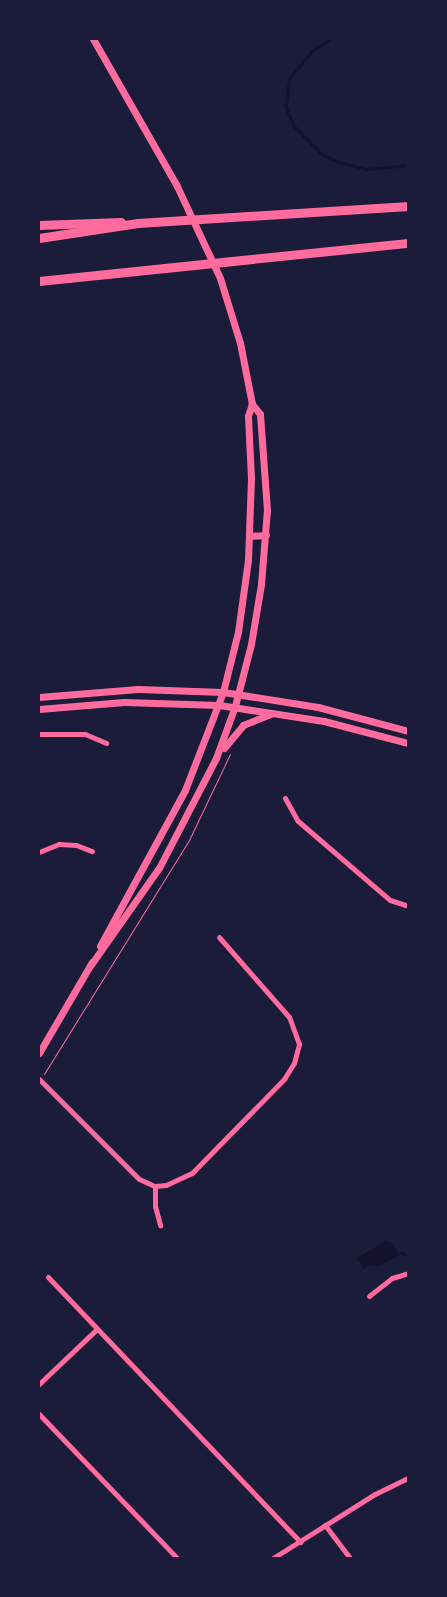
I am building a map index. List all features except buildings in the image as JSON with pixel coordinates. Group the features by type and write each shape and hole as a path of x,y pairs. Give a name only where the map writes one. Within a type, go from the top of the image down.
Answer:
{"highway":[{"path":"39,238 138,223 408,206"},
{"path":"39,225 90,221 138,223"},
{"path":"39,281 408,243"}],"main road":[{"path":"90,966 159,868 216,758 239,694 255,626 266,535 260,414 252,404 226,294 208,247 177,186 93,39"},
{"path":"39,1053 90,966 178,803 219,705 241,613 250,536 248,416 252,404"},
{"path":"250,536 266,535"},
{"path":"39,697 138,689 223,692 340,712 408,731"},
{"path":"39,709 134,702 235,706 350,727 408,744"},
{"path":"216,758 243,725 274,712"}],"street":[{"path":"39,734 85,734 106,743"},
{"path":"285,798 298,821 390,900 408,906"},
{"path":"39,852 59,844 76,845 92,851"},
{"path":"39,1079 133,1175 154,1186 176,1183 192,1173 278,1086 297,1054 298,1036 289,1017 219,937"},
{"path":"154,1186 155,1213 160,1225"},
{"path":"369,1296 392,1278 408,1273"},
{"path":"48,1277 300,1542"},
{"path":"39,1384 97,1329"},
{"path":"39,1414 176,1558"},
{"path":"274,1558 325,1525 408,1478"},
{"path":"325,1525 350,1558"}],"path":[{"path":"45,1073 189,840 233,746"}],"shaded area":[{"path":"386,1241 392,1243 399,1255 380,1266 370,1265 363,1269 357,1258"}],"waterway":[{"path":"331,39 312,52 290,78 286,107 294,126 323,155 339,162 368,169 408,165"},
{"path":"400,1253 408,1255"}]}
